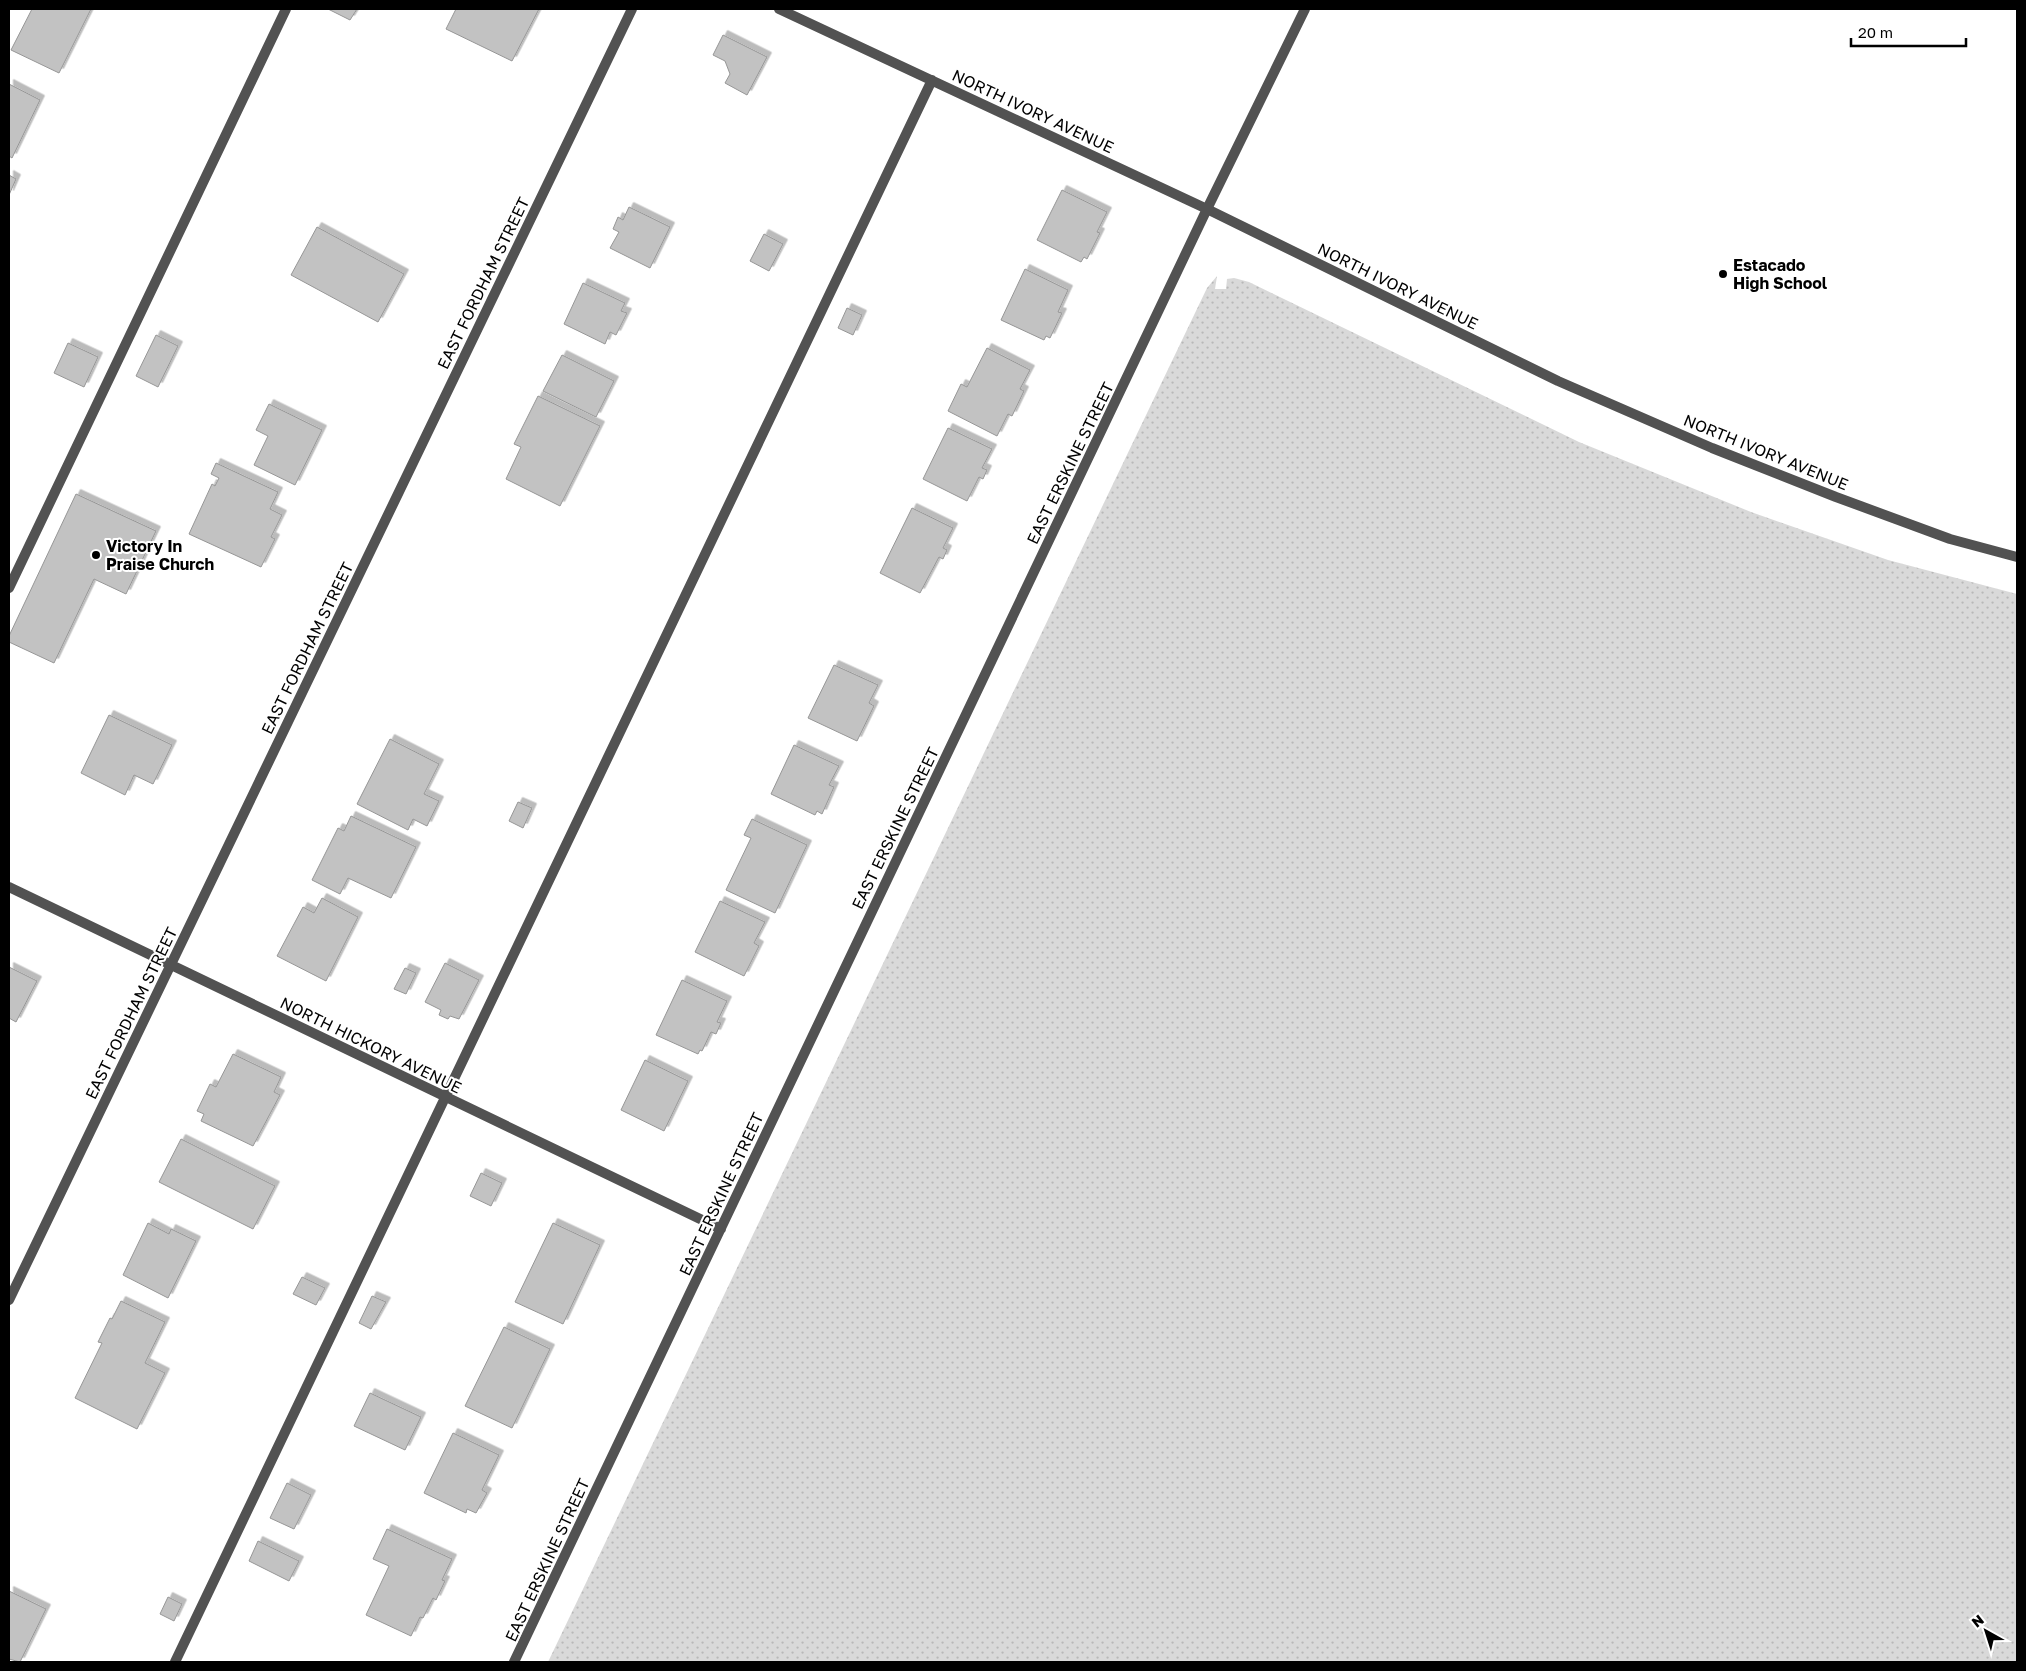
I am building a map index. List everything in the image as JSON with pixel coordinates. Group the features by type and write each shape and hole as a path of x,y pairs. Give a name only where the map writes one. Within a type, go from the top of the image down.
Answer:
{"street":[{"path":"9,588 286,9"},
{"name":"EAST FORDHAM STREET","path":"9,1300 632,9"},
{"name":"NORTH IVORY AVENUE","path":"779,9 1207,209 1558,380 1712,448 1836,497 1950,539 2017,557"},
{"name":"EAST ERSKINE STREET","path":"514,1662 1207,209 1305,9"},
{"path":"174,1662 932,80"},
{"name":"NORTH HICKORY AVENUE","path":"9,887 720,1229"}],"shaded area":[{"path":"1217,276 1215,289 1226,289 1227,279 1234,278 1249,282 1579,442 1751,512 1888,560 2017,594 2017,1662 548,1662 1207,288"}],"building":[{"path":"32,9 91,9 59,73 11,50"},
{"path":"328,9 357,9 350,20"},
{"path":"456,9 539,9 512,61 446,29"},
{"path":"723,35 767,57 747,95 725,83 730,74 725,61 713,55"},
{"path":"9,84 40,100 12,158 9,156"},
{"path":"9,175 16,179 9,195"},
{"path":"1062,190 1107,212 1097,232 1100,233 1087,259 1084,257 1081,262 1037,240"},
{"path":"629,207 670,227 650,268 610,248 619,232 613,229 618,217 623,220"},
{"path":"317,227 404,274 378,322 291,275"},
{"path":"764,234 783,244 769,271 750,261"},
{"path":"1025,269 1068,290 1058,312 1062,313 1050,338 1046,336 1044,340 1001,320"},
{"path":"583,283 625,303 621,311 627,313 616,335 610,332 605,344 564,324"},
{"path":"847,308 862,315 853,335 838,328"},
{"path":"156,335 178,346 158,387 136,376"},
{"path":"68,343 98,357 84,387 54,373"},
{"path":"987,348 1030,370 1020,389 1024,391 1012,416 1008,414 997,436 948,411 961,384 967,387"},
{"path":"562,355 614,381 596,417 543,391"},
{"path":"538,396 600,426 560,506 506,479 521,447 514,444"},
{"path":"269,404 322,430 295,485 254,465 268,436 256,430"},
{"path":"948,428 992,449 982,468 987,470 983,479 979,477 967,501 923,479"},
{"path":"216,463 278,492 270,509 282,515 271,537 275,539 261,567 189,534 212,484 215,486 219,478 211,474"},
{"name":"Victory In Praise Church","path":"76,494 156,531 126,594 94,579 54,663 9,642 9,636"},
{"path":"912,508 953,528 943,548 947,550 943,559 939,557 920,593 880,573"},
{"path":"834,665 878,685 869,703 874,706 857,741 808,718"},
{"path":"109,715 172,745 153,784 134,775 125,795 81,773"},
{"path":"390,739 439,764 424,794 439,801 427,826 413,819 408,830 357,804"},
{"path":"794,745 839,766 829,785 834,787 822,814 817,811 815,815 771,794"},
{"path":"518,802 532,808 523,828 509,821"},
{"path":"351,816 416,847 391,898 348,878 340,894 312,880 338,828 344,831"},
{"path":"752,819 807,845 775,913 726,890 751,838 744,835"},
{"path":"322,898 358,917 326,981 277,956 303,907 314,913"},
{"path":"720,901 765,922 754,943 759,946 744,976 695,952"},
{"path":"445,963 479,980 459,1019 450,1016 448,1019 439,1015 441,1010 425,1002"},
{"path":"9,967 37,981 16,1022 9,1018"},
{"path":"405,968 416,973 406,994 394,989"},
{"path":"682,980 727,1001 717,1022 721,1023 716,1034 711,1032 702,1051 700,1050 698,1054 656,1035"},
{"path":"233,1054 281,1077 274,1092 280,1095 253,1146 201,1121 204,1114 197,1111 210,1084 216,1087"},
{"path":"645,1060 688,1081 664,1131 621,1110"},
{"path":"181,1139 275,1186 253,1229 159,1182"},
{"path":"481,1173 502,1183 491,1206 470,1196"},
{"path":"148,1223 169,1234 171,1229 196,1241 168,1298 123,1275"},
{"path":"553,1223 600,1245 563,1324 515,1302"},
{"path":"302,1277 325,1288 316,1305 293,1294"},
{"path":"372,1296 386,1302 371,1329 359,1323"},
{"path":"121,1301 165,1322 145,1363 165,1373 137,1429 75,1398 102,1343 98,1342"},
{"path":"504,1327 550,1349 512,1428 465,1406"},
{"path":"370,1393 421,1417 405,1450 354,1426"},
{"path":"453,1433 499,1455 482,1490 487,1493 476,1513 467,1509 466,1513 424,1493"},
{"path":"287,1483 311,1495 294,1529 270,1518"},
{"path":"387,1529 452,1559 442,1580 445,1581 436,1600 433,1598 423,1618 420,1617 411,1636 366,1615 389,1566 373,1559"},
{"path":"258,1541 299,1561 289,1581 249,1561"},
{"path":"9,1591 46,1609 20,1662 9,1659"},
{"path":"168,1597 182,1604 174,1621 160,1614"}],"place":[{"name":"Estacado High School","path":"1723,274"},
{"name":"Victory In Praise Church","path":"96,555"}]}
